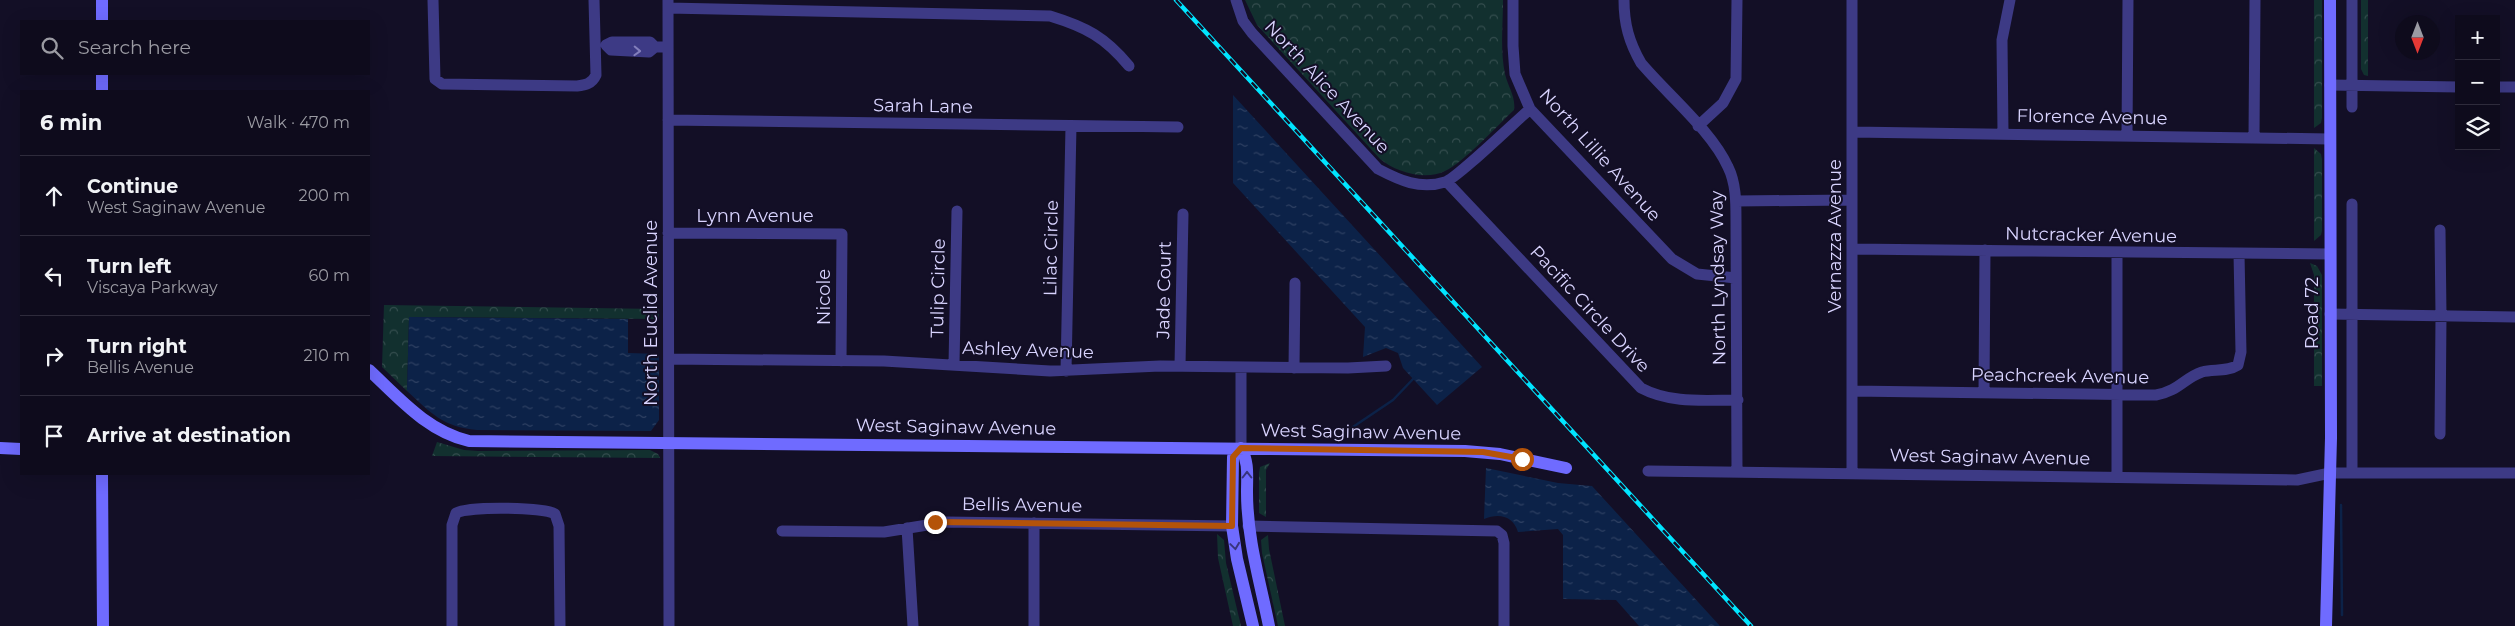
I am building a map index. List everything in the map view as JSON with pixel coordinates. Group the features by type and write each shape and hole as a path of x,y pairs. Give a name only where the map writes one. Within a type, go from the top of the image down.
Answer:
{"street":[{"path":"102,0 102,20"},
{"path":"433,0 433,67 435,79 442,84 577,86 586,85 596,75 601,45 594,0"},
{"name":"North Alice Avenue","path":"1236,0 1243,21 1252,33 1378,169 1398,180 1415,185 1447,182"},
{"name":"North Lillie Avenue","path":"1513,0 1513,46 1516,74 1530,108 1672,259 1684,268 1697,274 1736,278"},
{"name":"North Lyndsay Way","path":"1624,0 1624,21 1633,48 1641,63 1698,126 1729,168 1736,201 1738,400 1736,472"},
{"path":"1698,126 1723,103 1736,79 1737,0"},
{"name":"Vernazza Avenue","path":"1852,0 1852,472"},
{"path":"2003,133 2002,40 2010,0"},
{"path":"2127,135 2128,0"},
{"path":"2254,137 2255,0"},
{"name":"Road 72","path":"2326,626 2330,473 2330,0"},
{"path":"2352,0 2352,107"},
{"path":"668,4 1050,16 1096,34 1115,50 1129,66"},
{"name":"North Euclid Avenue","path":"668,4 669,626"},
{"path":"601,45 612,42 650,42 654,47 668,47"},
{"path":"102,75 102,90"},
{"path":"2330,85 2455,87"},
{"path":"2500,87 2515,87"},
{"path":"1447,182 1530,108"},
{"name":"Sarah Lane","path":"668,120 1178,127"},
{"name":"Lilac Circle","path":"1066,371 1071,126"},
{"name":"Florence Avenue","path":"1853,132 2330,139"},
{"name":"Pacific Circle Drive","path":"1447,182 1641,388 1654,395 1670,399 1738,400"},
{"path":"1736,201 1852,200"},
{"path":"2352,204 2352,473"},
{"name":"Tulip Circle","path":"954,365 957,212"},
{"name":"Jade Court","path":"1180,366 1183,214"},
{"path":"2440,230 2440,434"},
{"name":"Lynn Avenue","path":"668,233 842,234"},
{"name":"Nicole","path":"841,361 842,234"},
{"name":"Nutcracker Avenue","path":"1852,249 2330,254"},
{"path":"1984,392 1985,250"},
{"path":"2117,477 2118,253"},
{"name":"Peachcreek Avenue","path":"1853,391 2156,396 2168,393 2202,372 2232,368 2238,365 2240,352 2239,254"},
{"path":"1294,368 1295,283"},
{"path":"2330,314 2515,317"},
{"name":"Ashley Avenue","path":"669,359 841,361 954,365 1025,371 1180,366 1294,368 1386,366"},
{"path":"1241,367 1241,448 1247,458 1248,526 1255,571 1268,626"},
{"name":"West Saginaw Avenue","path":"370,371 424,421 454,437 469,441 668,441 1483,452 1566,468"},
{"path":"0,448 20,449"},
{"path":"1241,448 1233,457 1232,526 1237,559 1253,625"},
{"name":"West Saginaw Avenue","path":"1648,471 1852,472 2297,480 2330,473 2515,473"},
{"path":"102,475 103,626"},
{"path":"452,626 452,525 456,513 468,509 541,510 555,514 559,526 560,626"},
{"name":"Bellis Avenue","path":"782,531 871,532 946,522 1232,526"},
{"path":"1034,523 1034,626"},
{"path":"1248,526 1490,529 1497,531 1502,535 1504,552 1504,626"},
{"path":"907,528 912,626"}],"green space":[{"path":"1245,0 1503,0 1503,65 1514,101 1514,110 1471,152 1445,171 1437,174 1420,175 1394,168 1380,159 1257,25"},
{"path":"2314,0 2322,0 2322,118 2321,123 2314,128"},
{"path":"2361,0 2368,0 2368,76 2364,75 2361,69"},
{"path":"2314,148 2321,154 2322,159 2322,231 2321,235 2314,241"},
{"path":"2310,263 2317,266 2322,275 2322,386 2314,386 2314,275"},
{"path":"384,305 659,309 659,319 409,317 407,391 382,367"},
{"path":"437,442 464,450 478,451 650,450 658,454 660,458 432,456"},
{"path":"1270,463 1266,470 1266,517 1259,513 1259,473 1260,467"},
{"path":"1217,534 1224,540 1226,563 1241,626 1233,626 1218,558"},
{"path":"1268,535 1269,549 1285,626 1278,626 1262,553 1261,540"}],"water":[{"path":"1233,95 1482,367 1437,405 1403,368 1398,353 1386,348 1363,357 1365,327 1233,183"},
{"path":"409,317 628,319 628,353 659,354 659,420 651,431 477,430 455,426 438,418 407,391"},
{"path":"1486,468 1558,483 1592,486 1720,626 1639,626 1616,600 1563,599 1563,535 1558,529 1518,532 1513,522 1500,516 1484,519"}],"waterway":[{"path":"1338,437 1393,400 1414,378"},
{"path":"2341,505 2342,615"}],"railway":[{"path":"1176,0 1751,626"}],"route":[{"path":"935,522 1232,526 1233,457 1241,448 1483,452 1522,459"}]}
